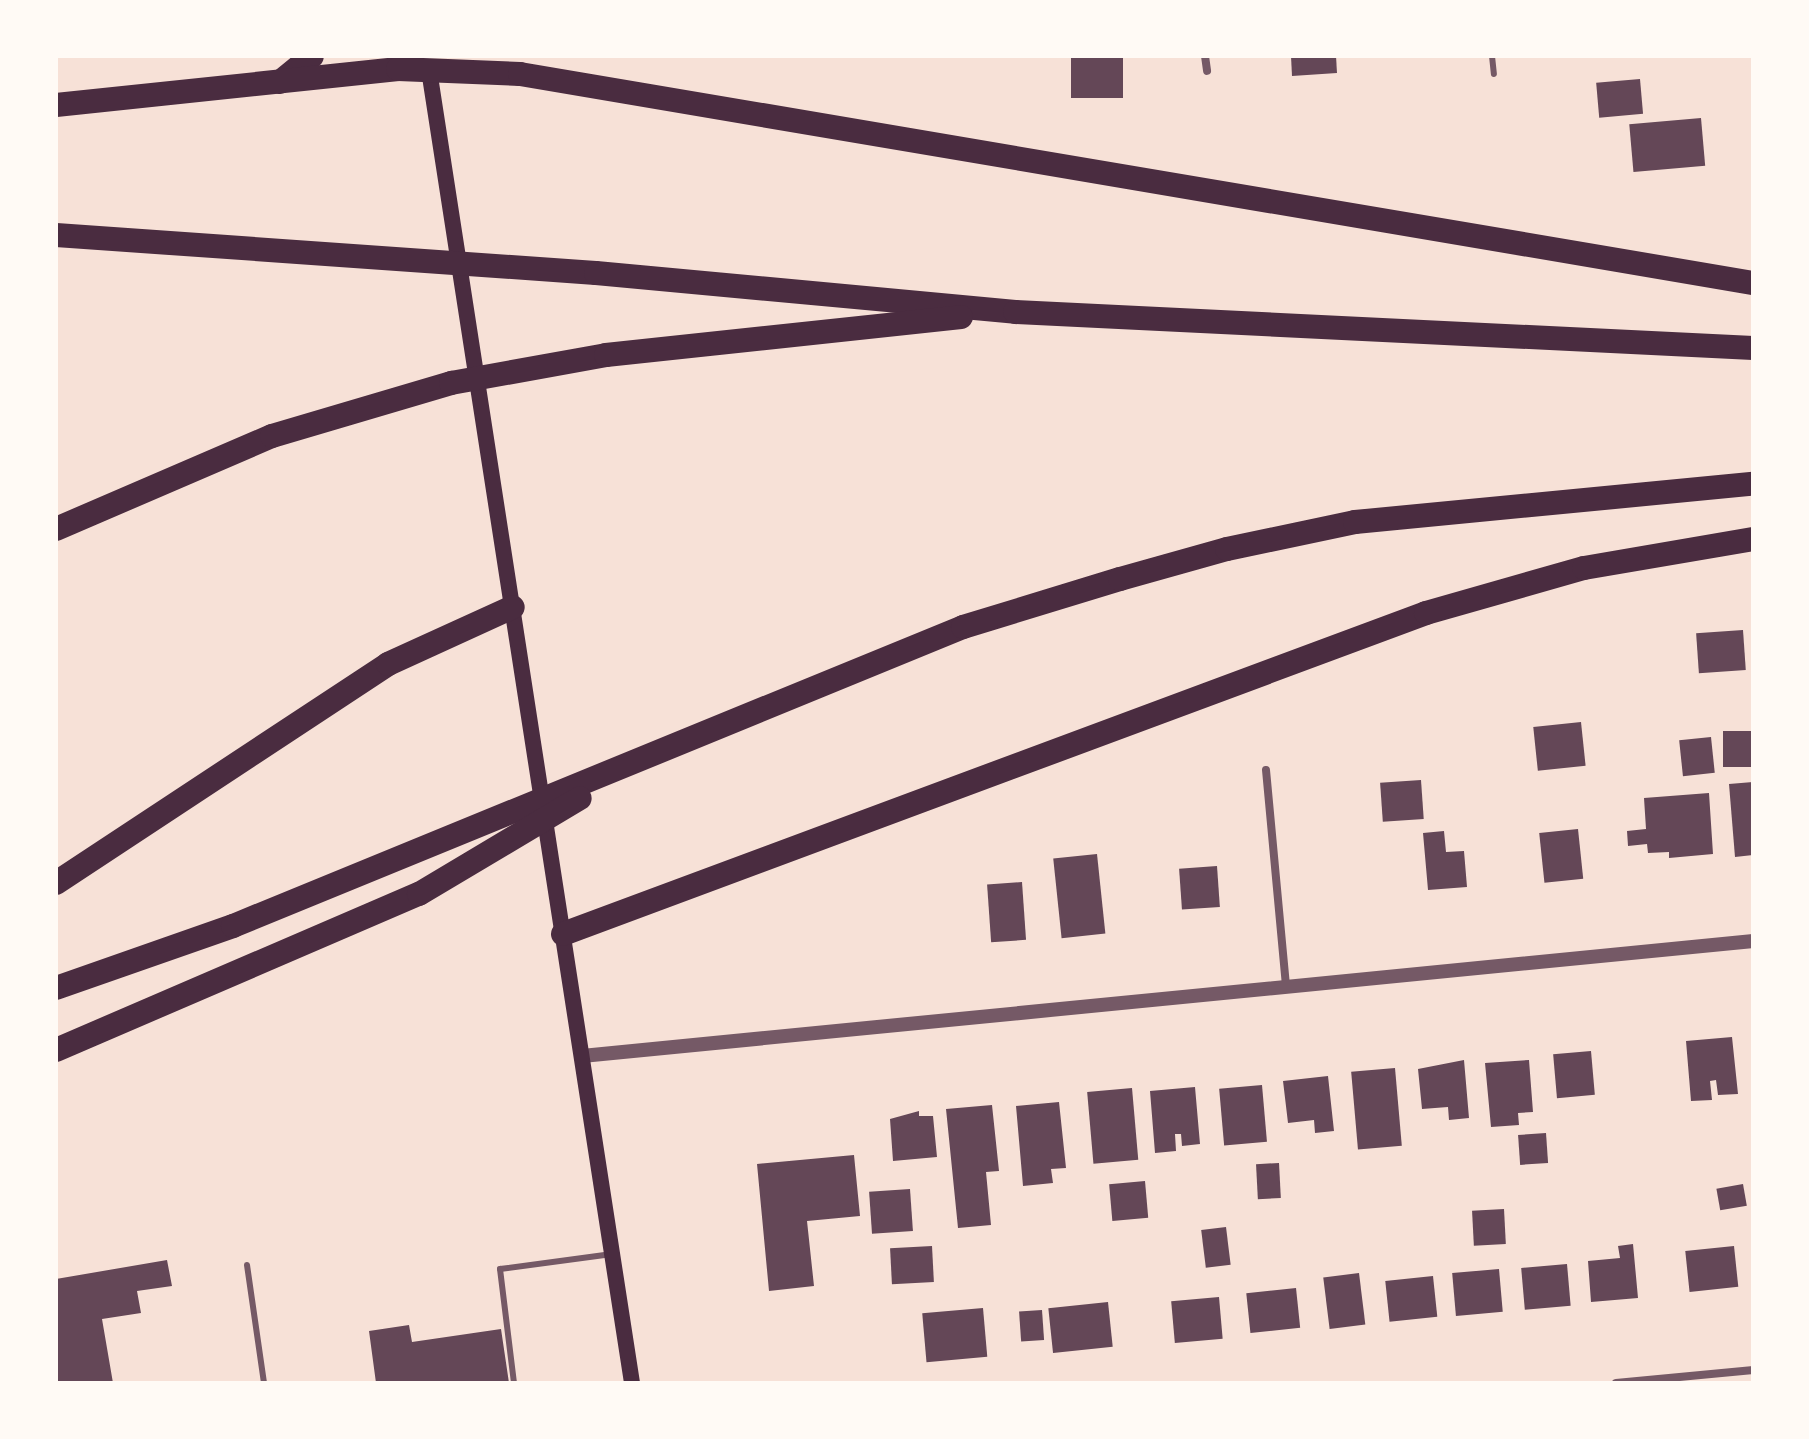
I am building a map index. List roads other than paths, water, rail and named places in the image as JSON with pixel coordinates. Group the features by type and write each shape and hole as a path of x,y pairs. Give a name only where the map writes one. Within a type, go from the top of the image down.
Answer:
{"highway":[{"path":"278,83 312,56"},
{"path":"56,105 278,83 428,63 566,82 1753,283"},
{"path":"56,235 596,273 1015,312 1753,348"},
{"path":"56,529 272,436 451,383 606,355 1015,312"},
{"path":"56,988 233,926 408,850 633,766 838,675 963,627 1227,549 1355,522 1753,484"},
{"path":"563,934 1426,613 1584,568 1753,539"},
{"path":"56,883 388,664 513,607"},
{"path":"56,1050 419,894 633,766"}],"main road":[{"path":"428,63 632,1383"}],"street":[{"path":"1205,56 1207,71"},
{"path":"1266,770 1286,988"},
{"path":"582,1056 1753,941"},
{"path":"1616,1383 1753,1370"}],"lane":[{"path":"1492,56 1494,74"},
{"path":"514,1383 500,1269 612,1254"},
{"path":"247,1265 264,1383"}]}
